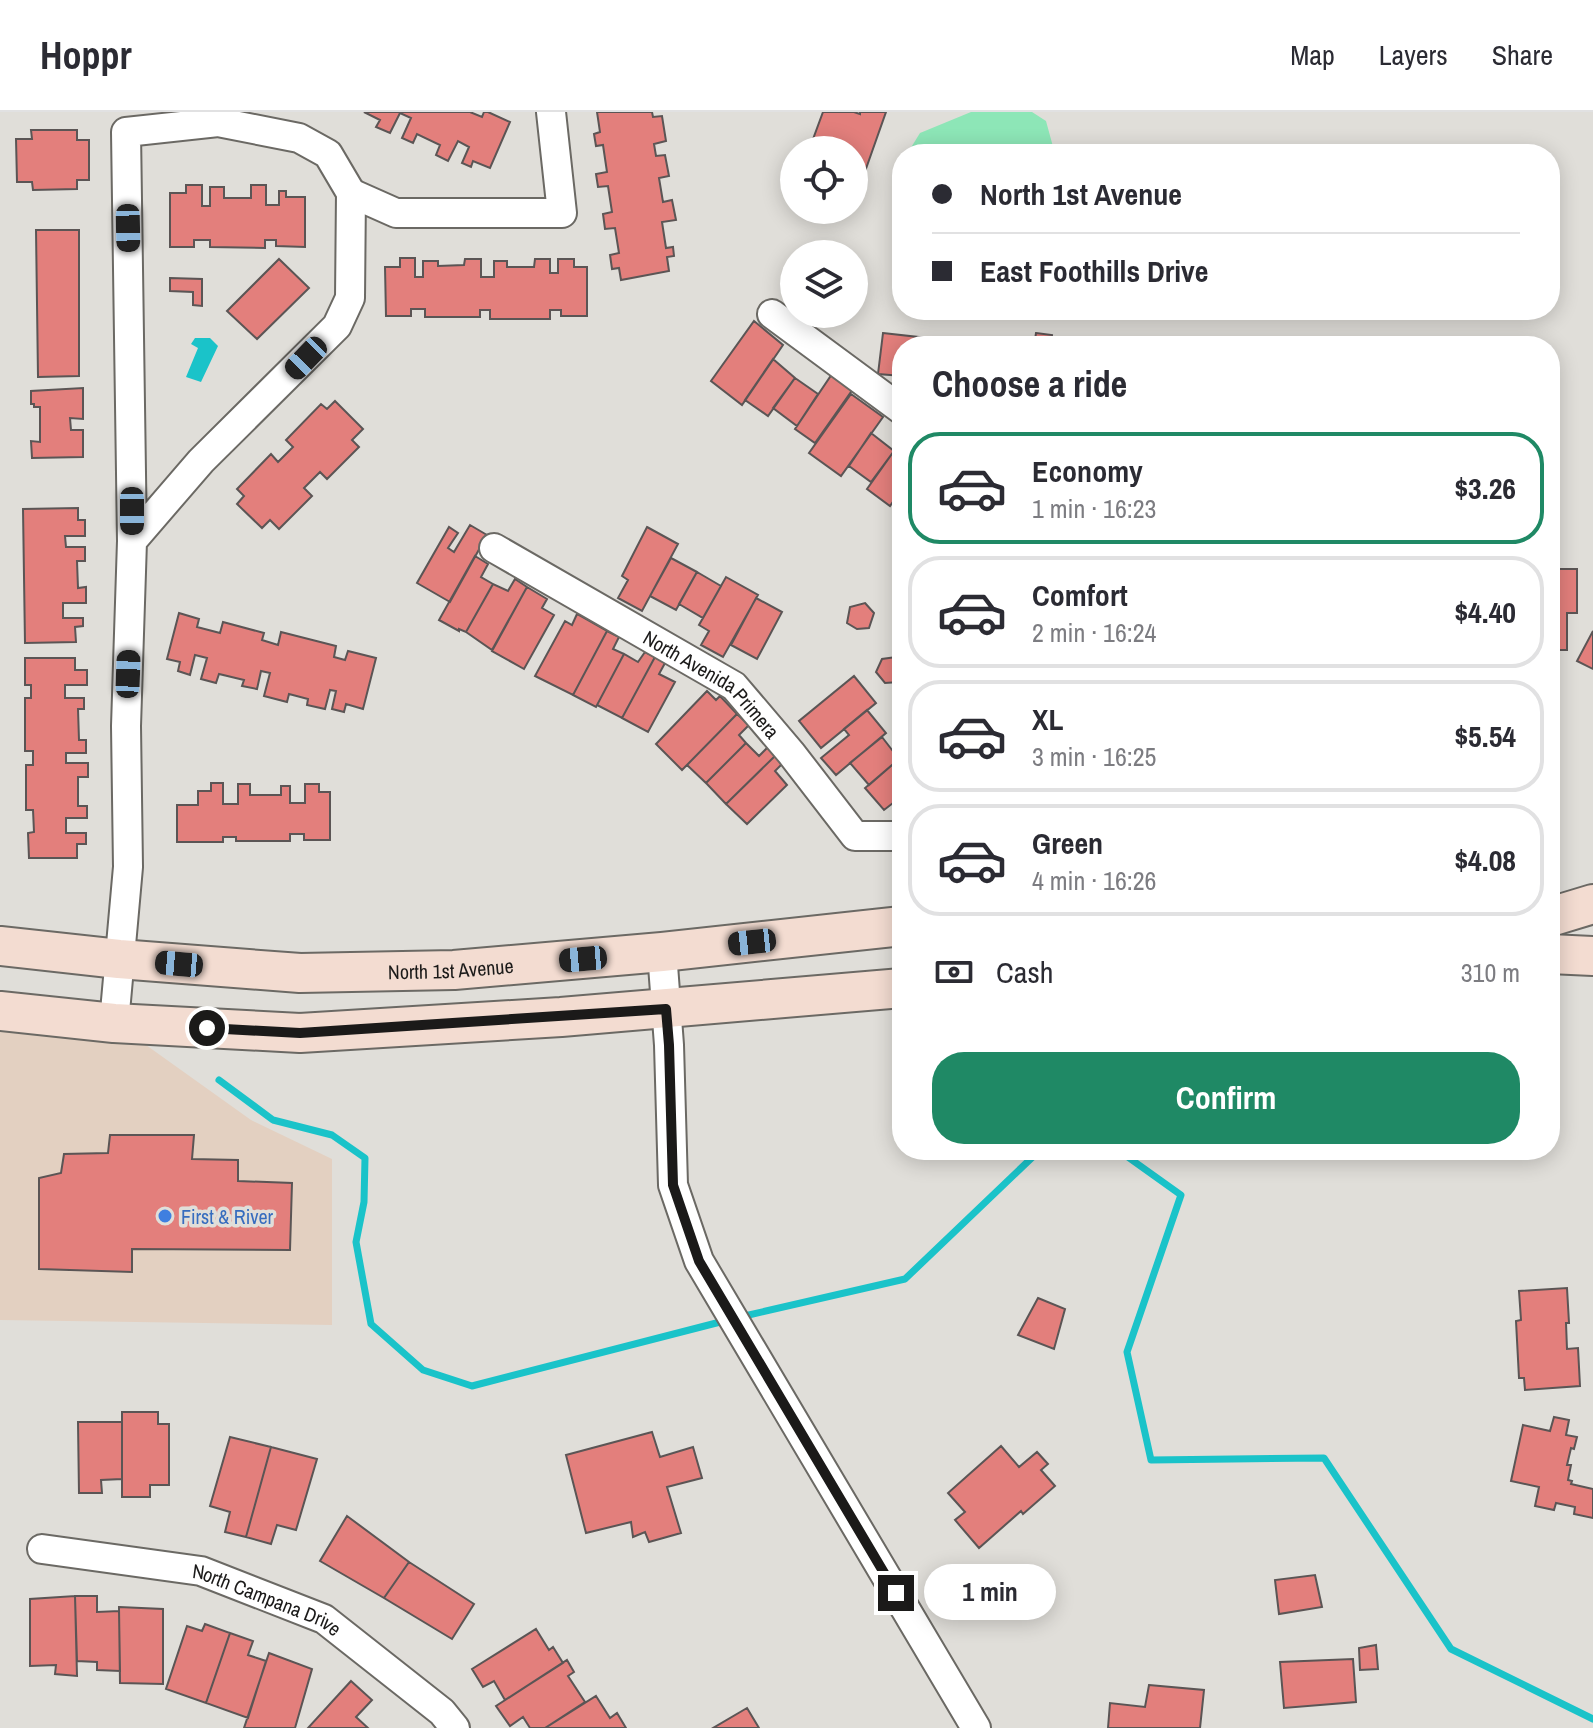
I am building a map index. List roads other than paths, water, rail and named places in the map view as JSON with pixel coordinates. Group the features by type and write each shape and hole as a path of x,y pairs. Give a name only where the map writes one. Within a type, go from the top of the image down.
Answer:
{"main road":[{"path":"1560,893 1593,894"},
{"path":"1560,914 1593,904"},
{"name":"North 1st Avenue","path":"0,946 300,973 454,970 892,927"},
{"path":"1560,954 1593,956"},
{"path":"0,1011 114,1023 300,1033 666,1009 892,989"}],"street":[{"path":"351,193 396,213 562,213 551,112"},
{"path":"114,1023 128,867 126,726 132,541 126,132 251,120 299,138 328,154 351,193 350,298 337,326 200,463 132,541"},
{"path":"772,314 892,403"},
{"name":"North Avenida Primera","path":"494,548 734,686 855,836 892,836"},
{"path":"662,952 669,1045 673,1185 699,1261 976,1728"},
{"name":"North Campana Drive","path":"42,1549 201,1571 324,1619 442,1712 455,1728"}],"water":[{"path":"195,338 210,338 218,346 201,382 186,377 198,348 191,344"}],"waterway":[{"path":"219,1080 273,1120 332,1135 365,1158 364,1202 356,1242 371,1324 423,1370 472,1386 728,1320"},
{"path":"740,1317 905,1279 1030,1160"},
{"path":"1132,1160 1181,1195 1127,1352 1151,1460 1324,1458 1451,1649 1593,1719"}],"place":[{"name":"First & River","path":"165,1216"}]}
